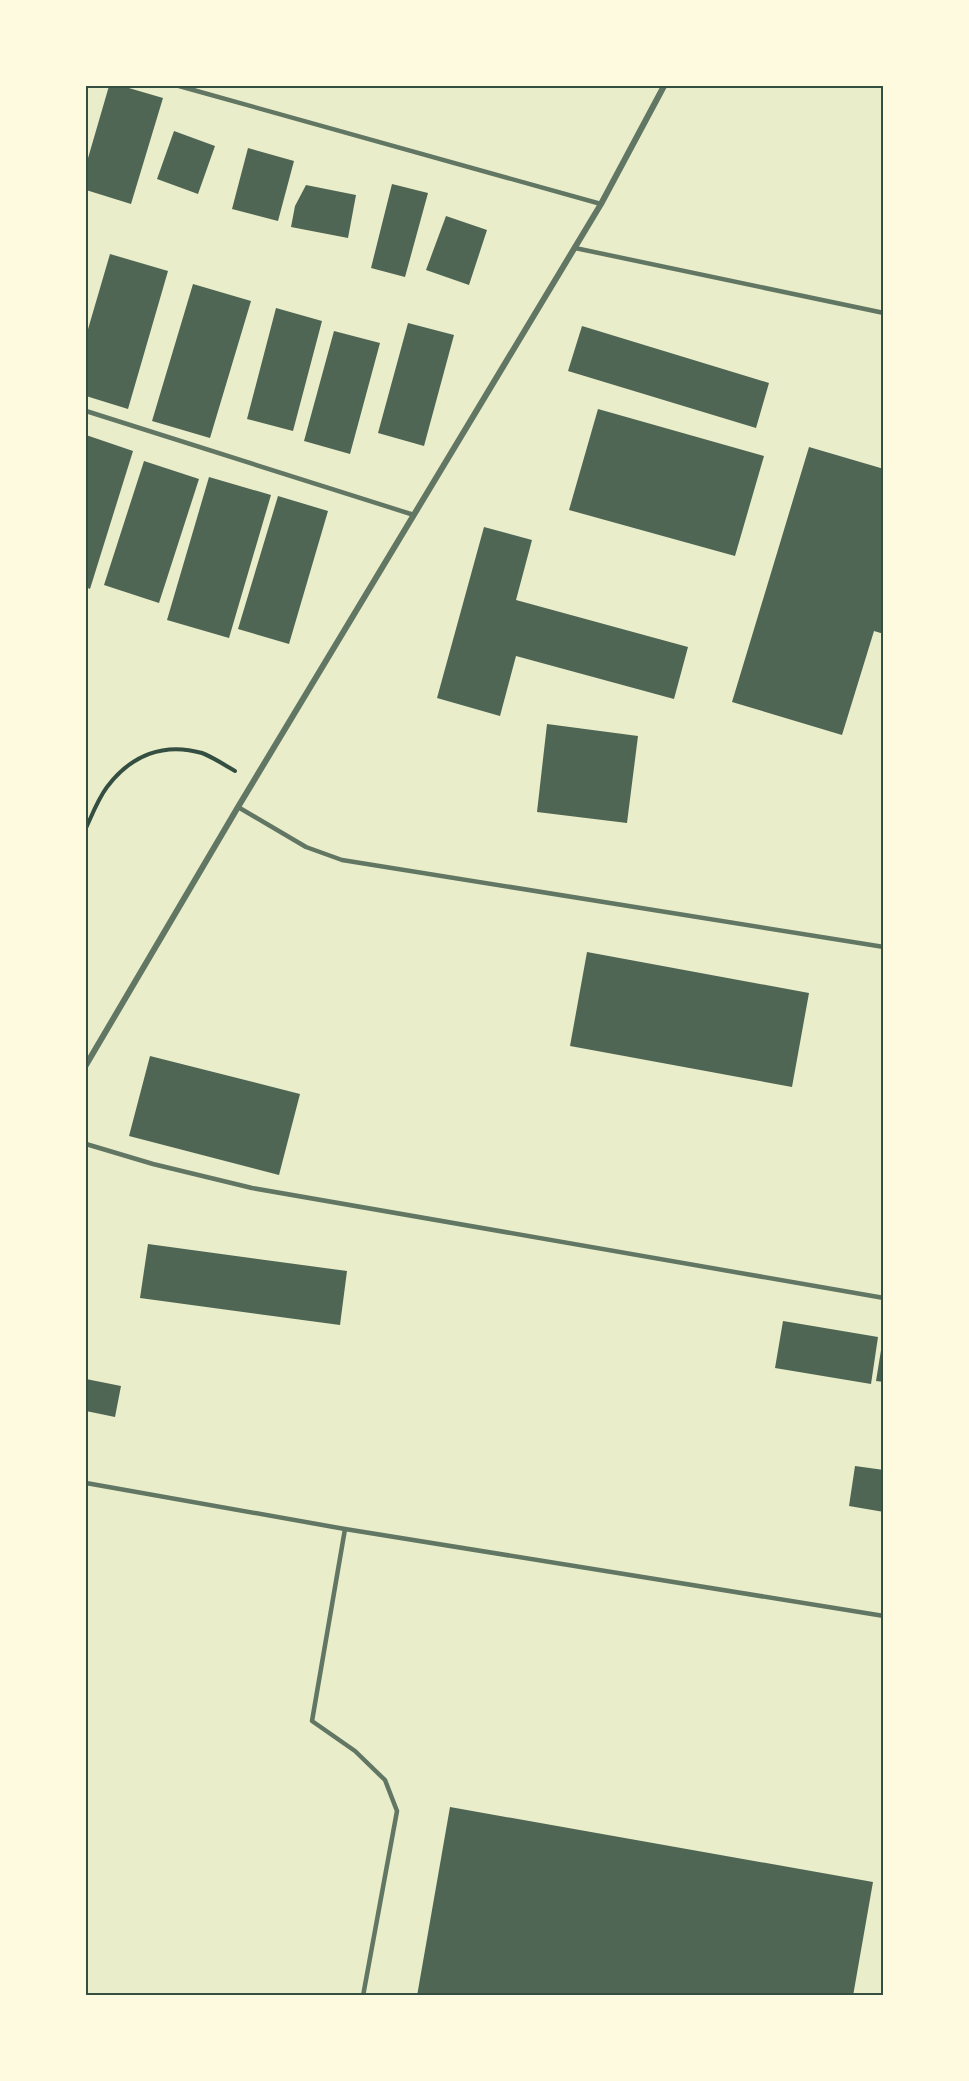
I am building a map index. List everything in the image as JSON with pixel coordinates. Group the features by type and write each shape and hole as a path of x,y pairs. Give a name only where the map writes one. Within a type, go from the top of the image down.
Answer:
{"street":[{"path":"86,1065 238,807 601,204 664,86"}],"lane":[{"path":"179,86 601,204"},
{"path":"575,248 884,313"},
{"path":"86,411 414,515"},
{"path":"238,807 306,846 342,860 884,947"},
{"path":"86,1144 153,1164 252,1188 884,1298"},
{"path":"86,1484 345,1529 884,1616"},
{"path":"345,1529 312,1721 355,1751 385,1780 397,1811 363,1995"}],"path":[{"path":"86,828 107,787 130,764 156,750 180,748 204,754 254,782"}],"building":[{"path":"109,86 122,86 163,98 131,204 86,190 86,165"},
{"path":"174,131 215,146 198,194 157,179"},
{"path":"248,148 294,161 278,221 232,209"},
{"path":"392,184 428,193 405,277 371,268"},
{"path":"306,185 356,195 348,238 291,227 295,206"},
{"path":"446,216 487,230 469,285 426,270"},
{"path":"110,254 168,271 128,409 86,396 86,336"},
{"path":"193,284 251,301 210,438 152,421"},
{"path":"276,308 322,321 293,431 247,419"},
{"path":"408,323 454,335 424,446 378,433"},
{"path":"582,326 769,383 756,428 568,371"},
{"path":"334,331 380,343 350,454 304,441"},
{"path":"598,409 764,456 735,556 569,510"},
{"path":"86,435 133,451 90,589 86,587"},
{"path":"809,447 884,469 884,634 874,631 842,735 732,702"},
{"path":"144,461 199,479 159,603 104,585"},
{"path":"209,477 271,495 229,638 167,620"},
{"path":"278,496 328,511 289,644 238,629"},
{"path":"484,527 532,540 516,600 688,647 674,699 516,656 500,716 437,698"},
{"path":"547,724 638,736 627,823 537,812"},
{"path":"587,952 809,993 792,1087 570,1046"},
{"path":"150,1056 300,1094 279,1175 129,1136"},
{"path":"148,1244 347,1271 340,1325 140,1298"},
{"path":"783,1321 878,1337 871,1384 775,1368"},
{"path":"882,1344 884,1344 884,1382 876,1381"},
{"path":"86,1379 121,1386 115,1417 86,1411"},
{"path":"855,1466 884,1470 884,1512 849,1506"},
{"path":"450,1807 873,1882 853,1996 417,1996"}]}
